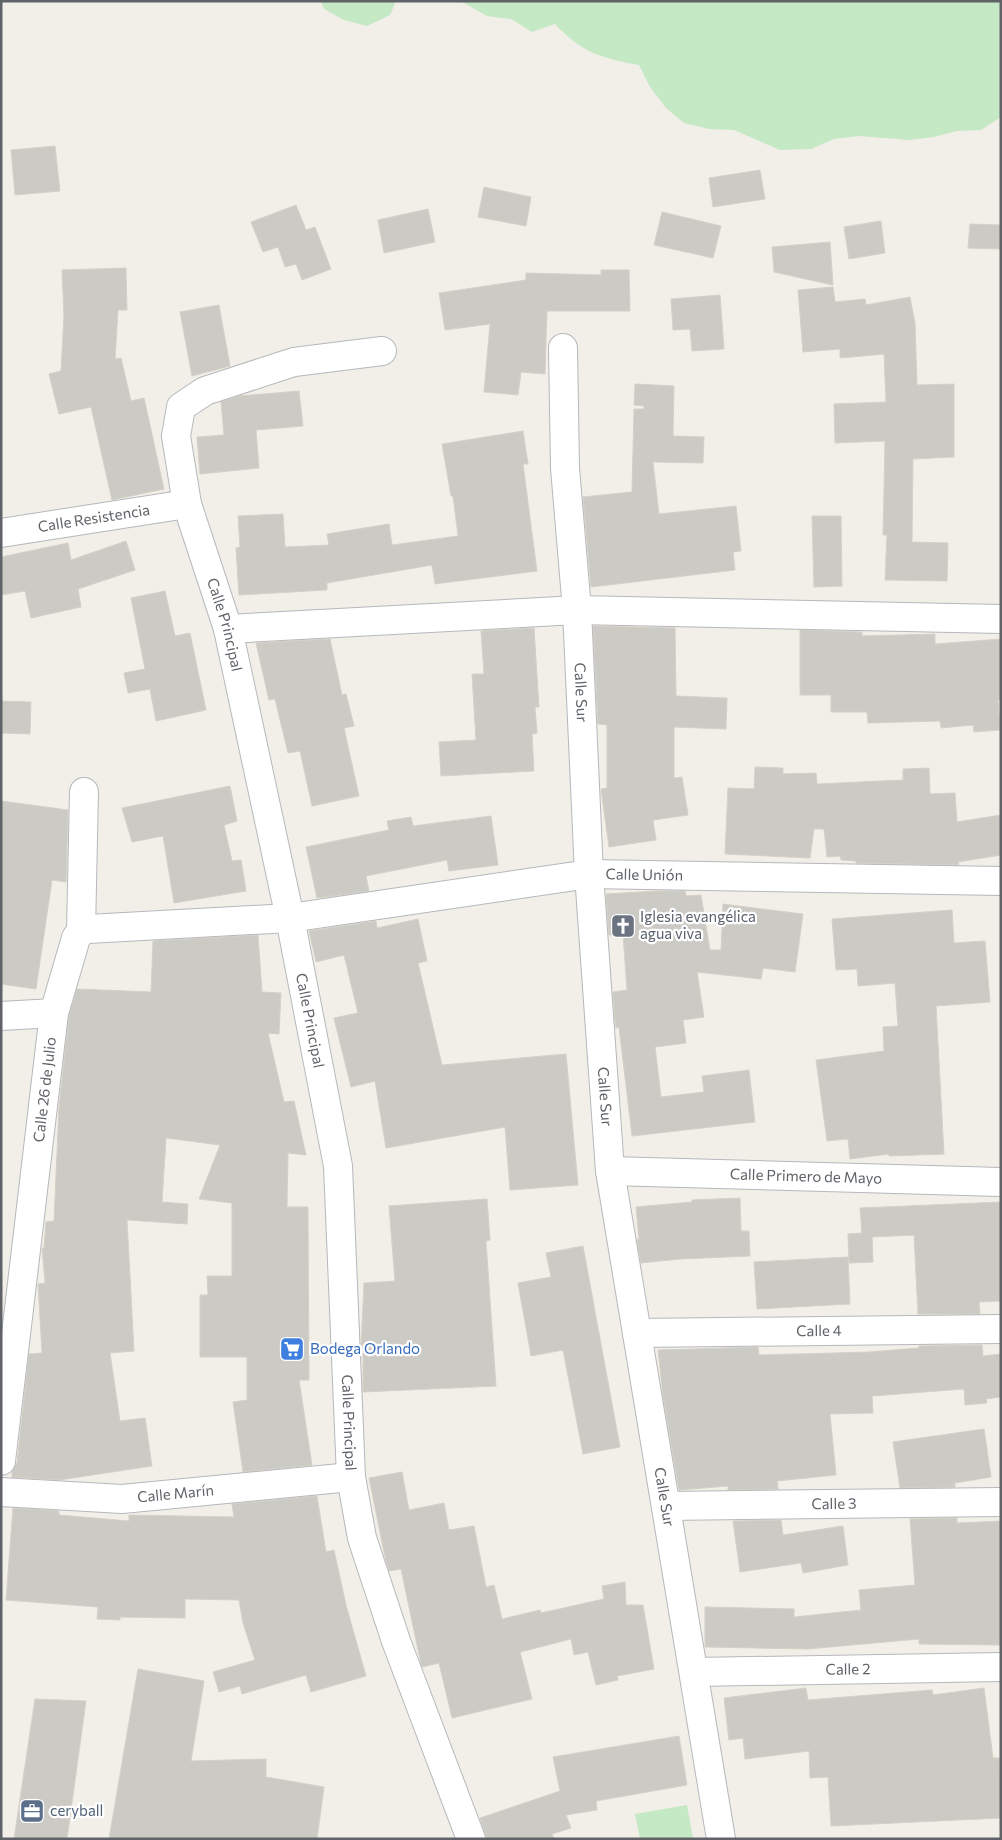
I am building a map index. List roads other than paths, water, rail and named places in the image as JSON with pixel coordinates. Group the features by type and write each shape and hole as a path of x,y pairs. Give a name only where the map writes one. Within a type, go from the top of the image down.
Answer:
{"street":[{"name":"Calle Sur","path":"563,348 566,468 577,610 589,874 610,1170 722,1839"},
{"name":"Calle Principal","path":"382,351 294,362 205,391 181,407 176,436 187,504 228,629 290,918 338,1166 350,1477 362,1538 396,1641 471,1839"},
{"name":"Calle Resistencia","path":"1,533 187,504"},
{"path":"228,629 577,610 1001,619"},
{"path":"84,792 81,931 88,929 290,918"},
{"name":"Calle Unión","path":"290,918 589,874 1001,881"},
{"name":"Calle 26 de Julio","path":"1,1461 10,1303 54,1013 76,938 81,931"},
{"path":"1,1016 54,1013"},
{"name":"Calle Primero de Mayo","path":"610,1170 1001,1182"},
{"name":"Calle 4","path":"637,1333 1001,1329"},
{"name":"Calle Marín","path":"1,1492 122,1499 350,1477"},
{"name":"Calle 3","path":"666,1506 1001,1502"},
{"name":"Calle 2","path":"694,1672 1001,1667"}],"place":[{"name":"Iglesia evangélica agua viva","path":"623,926"},
{"name":"Bodega Orlando","path":"292,1349"},
{"name":"ceryball","path":"32,1811"}]}
